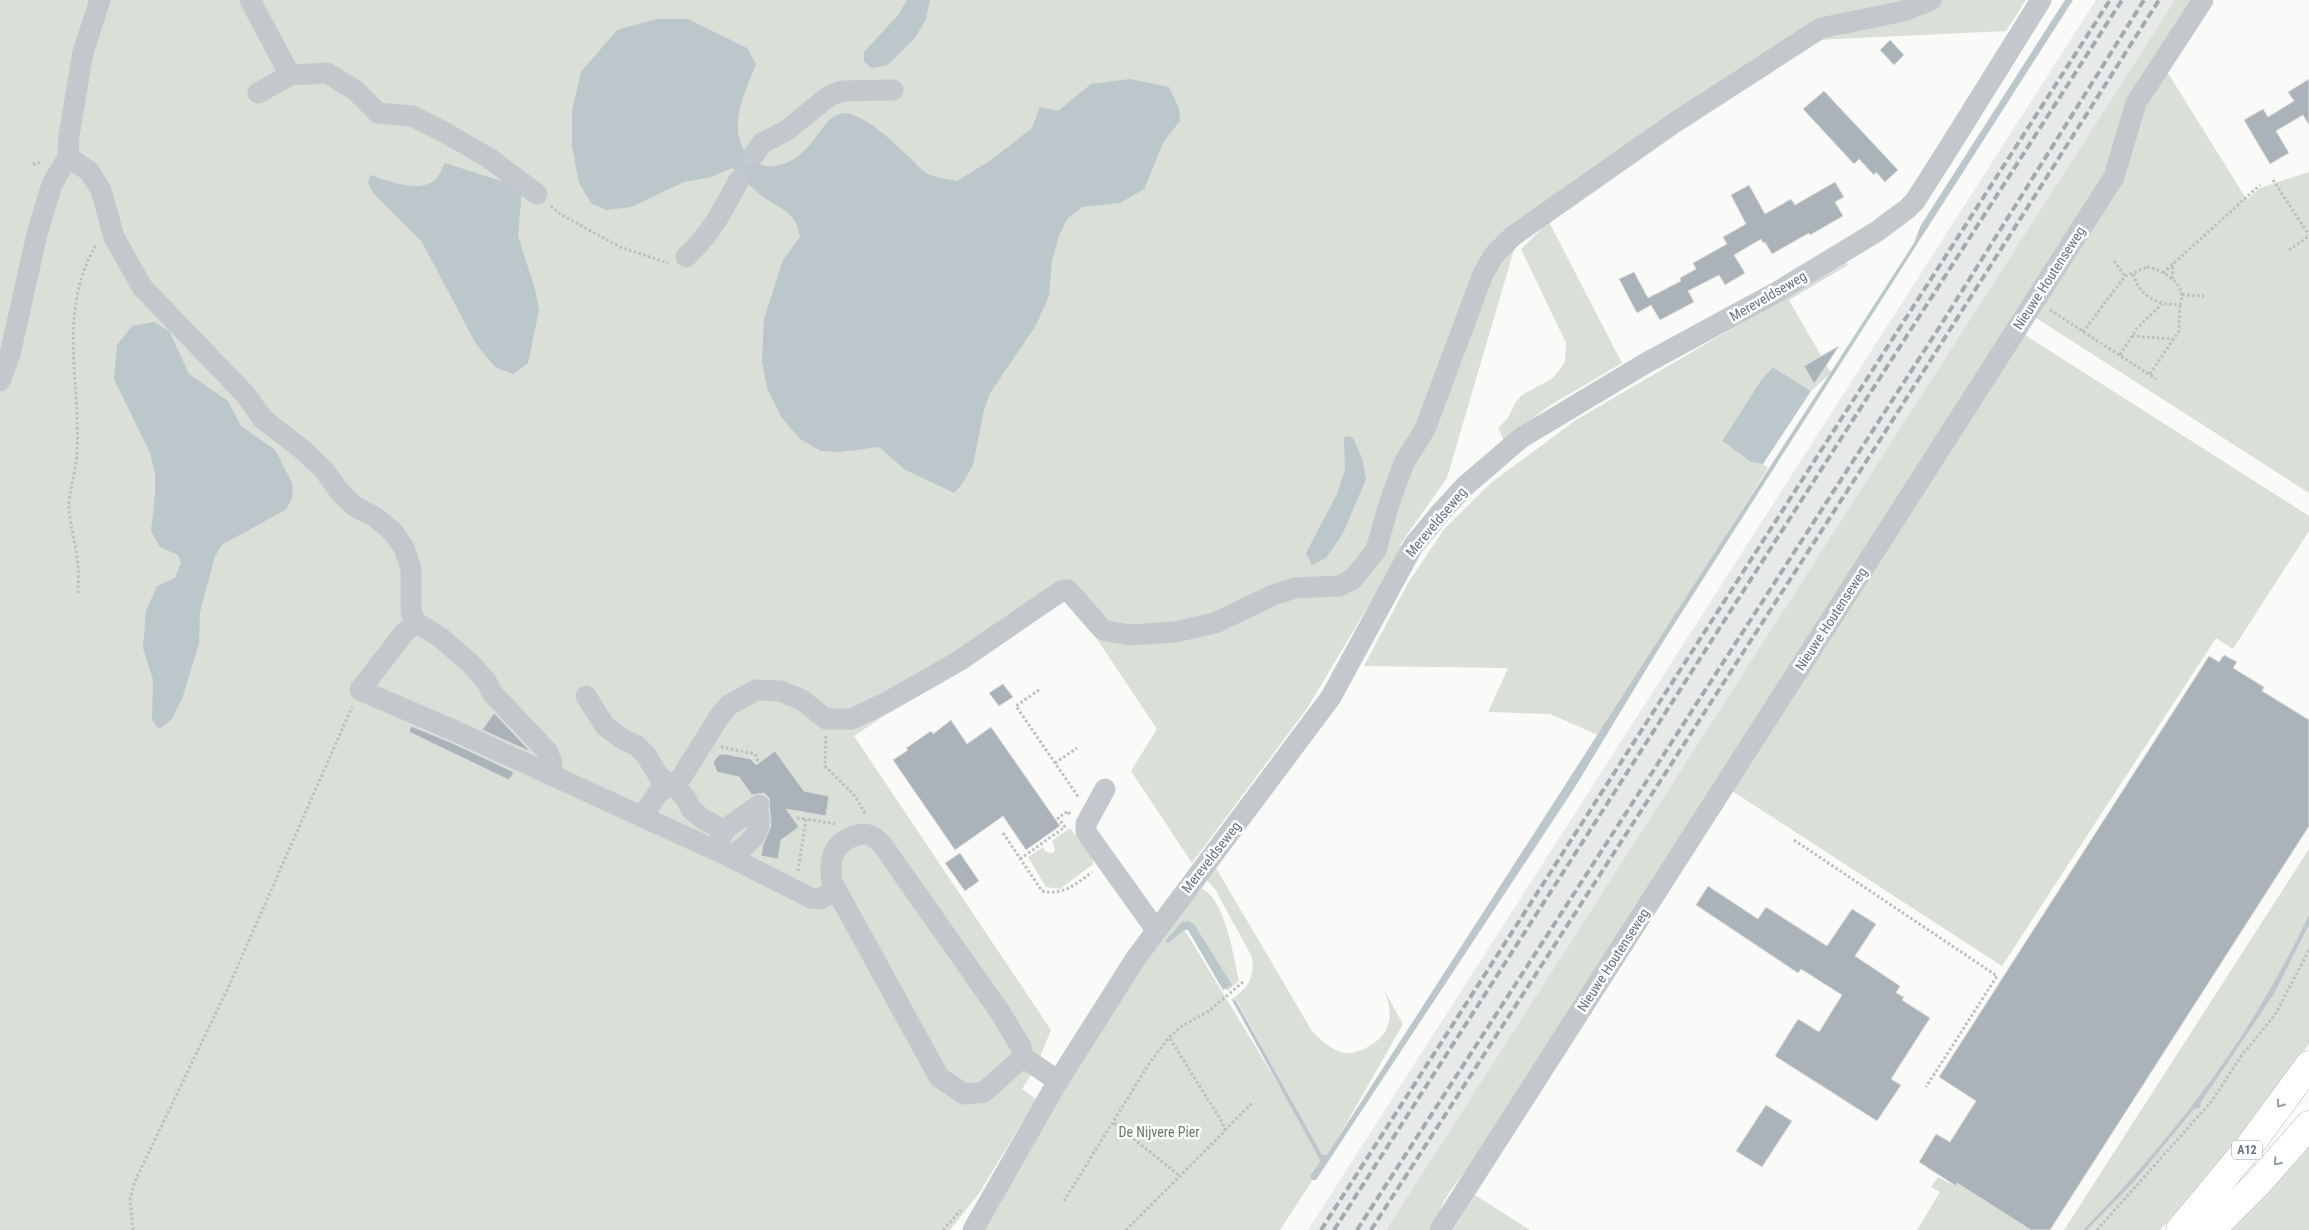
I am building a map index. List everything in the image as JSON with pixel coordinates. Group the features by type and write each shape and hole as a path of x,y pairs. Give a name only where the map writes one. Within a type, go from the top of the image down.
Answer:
{"highway":[{"name":"A12","path":"2180,1230 2248,1148 2309,1065"},
{"name":"A12","path":"2211,1230 2259,1182 2309,1125"}],"street":[{"path":"0,381 10,354 37,234 52,184 68,157 69,136 84,52 100,0"},
{"path":"250,0 290,74"},
{"path":"642,817 658,793 673,785 689,767 719,717 729,705 756,690 780,691 802,700 826,719 852,719 888,702 959,661 1061,591 1068,590 1103,630 1130,635 1175,632 1215,623 1273,595 1295,588 1339,586 1353,579 1376,550 1389,504 1404,463 1425,429 1483,274 1494,255 1514,236 1674,123 1821,28 1904,11 1931,0"},
{"name":"Mereveldseweg","path":"974,1230 1058,1081 1136,958 1331,697 1413,546 1464,487 1521,438 1646,363 1777,292 1876,232 1907,209 1915,202 2041,0"},
{"name":"Nieuwe Houtenseweg","path":"1440,1230 2114,177 2136,103 2203,0"},
{"path":"258,93 290,74 327,73 355,90 378,113 412,116 444,132 489,158 538,194"},
{"path":"753,156 762,143 786,131 829,96 842,91 893,90"},
{"path":"68,157 88,171 101,190 114,237 142,288 245,394 263,419 317,463 354,506 375,517 393,532 404,548 411,568 411,612 416,622 441,638 470,663 486,681 502,705 547,751 552,763 550,775"},
{"path":"686,257 703,241 719,219 739,180"},
{"path":"416,622 404,633 360,690 455,731 724,854 811,898 820,899 836,890"},
{"path":"586,696 605,726 624,740 636,745 646,755 660,778 673,785 691,808 703,818 724,830"},
{"path":"1105,789 1086,826 1086,832 1156,930"},
{"path":"724,830 757,806 759,827 756,837 724,854"},
{"path":"724,830 724,854"},
{"path":"1023,1057 984,1092 964,1094 939,1077 832,882 830,867 833,855 841,841 868,836 893,860 1000,1012 1021,1047 1023,1057 1058,1081"}],"path":[{"path":"2273,180 2309,236 2289,250"},
{"path":"2163,273 2260,185"},
{"path":"538,194 560,214 620,248 672,264 686,257"},
{"path":"78,593 78,566 69,508 77,454 72,336 75,310 90,256 111,224"},
{"path":"2114,261 2125,276"},
{"path":"2172,279 2173,263"},
{"path":"2083,332 2125,276 2147,267 2163,273 2180,287 2182,295 2179,331 2150,374"},
{"path":"2133,273 2136,284 2140,289 2162,304 2180,304"},
{"path":"2182,295 2204,296"},
{"path":"2035,300 2156,379"},
{"path":"2120,355 2132,336 2152,312 2162,304"},
{"path":"2132,336 2174,339"},
{"path":"133,1230 130,1199 135,1181 228,988 360,690"},
{"path":"1039,690 1016,706 1081,801"},
{"path":"826,719 825,766 854,795 864,810 868,836"},
{"path":"719,746 755,754 759,764"},
{"path":"1055,763 1077,748"},
{"path":"1020,859 1065,828 1058,818 1075,806"},
{"path":"1068,811 1075,821 1086,826"},
{"path":"797,818 849,827 868,836"},
{"path":"794,889 806,819"},
{"path":"1003,833 1042,891 1053,894 1063,892 1090,873"},
{"path":"1794,840 1997,976 1926,1087"},
{"path":"2097,1230 2211,1102 2242,1055 2275,1015 2309,950"},
{"path":"1064,1201 1149,1064 1169,1036 1182,1026 1209,1011 1243,982"},
{"path":"1169,1036 1222,1122 1225,1130"},
{"path":"1126,1230 1252,1103"},
{"path":"1114,1123 1180,1176"}],"shaded area":[{"path":"907,0 930,0 926,19 915,38 888,65 872,68 864,62 864,52 898,15"},
{"path":"2065,0 2073,0 1661,645 1575,787 1316,1180 1312,1180 1310,1176 1320,1162 1319,1158 1233,1002 1235,999 1322,1155 1327,1155 1914,243 1921,225"},
{"path":"2096,0 2175,0 1386,1230 1308,1230"},
{"path":"657,19 688,19 747,48 756,64 741,105 738,127 739,138 749,157 765,166 783,164 792,160 808,147 831,119 843,113 850,114 875,127 928,174 957,181 991,160 1032,128 1040,107 1058,111 1091,84 1130,79 1169,87 1179,108 1180,121 1164,141 1144,189 1120,203 1082,207 1068,218 1059,236 1052,261 1049,296 1035,327 990,393 984,410 973,465 962,484 954,493 904,469 879,447 840,452 821,451 800,439 782,418 767,388 762,362 764,319 783,260 800,237 798,227 785,210 758,193 732,168 711,177 684,182 631,207 606,210 592,204 579,183 572,146 572,111 581,72 617,30"},
{"path":"445,163 522,188 518,236 535,289 539,310 528,363 513,374 495,367 476,344 422,242 373,193 368,183 370,175 402,185 420,186 428,184 435,180"},
{"path":"154,322 169,331 189,374 228,401 241,426 275,450 293,485 292,499 285,510 223,544 215,556 200,612 199,644 182,699 171,720 159,729 152,720 153,680 143,648 146,611 157,586 175,578 181,563 178,555 160,547 151,531 155,473 150,453 114,379 117,345 132,326"},
{"path":"1773,367 1811,391 1763,464 1751,462 1722,441 1762,379"},
{"path":"1349,436 1353,438 1362,458 1366,479 1343,533 1326,558 1312,565 1306,553 1337,494 1345,470 1344,438"},
{"path":"2309,915 2309,925 2274,994 2201,1102 2200,1108 2194,1109 2135,1181 2087,1230 2083,1230 2150,1157 2210,1082 2262,1002"},
{"path":"1188,921 1194,924 1232,985 1223,990 1188,930 1184,930 1168,943 1165,941 1182,922"}],"green space":[{"path":"0,0 2026,0 2006,31 1815,40 1518,236 1447,478 1399,546 1405,544 1308,707 1192,863 1131,771 1157,729 1067,594 854,736 1051,1030 1036,1067 1022,1089 1036,1099 980,1192 950,1230 0,1230"},
{"path":"2175,0 2195,0 2116,157 1477,1160 1462,1175 1451,1190 1443,1203 1433,1230 1386,1230"},
{"path":"2166,70 2247,200 2260,188 2309,172 2309,493 2033,316"},
{"path":"1549,222 1622,363 1549,406 1504,440 1498,428 1508,418 1515,403 1522,395 1553,378 1565,362 1566,343 1521,249"},
{"path":"1846,262 1848,265 1789,300 1831,373 1811,391 1773,367 1762,379 1722,441 1751,462 1763,464 1768,468 1600,736 1550,714 1488,712 1508,668 1364,666 1408,583 1445,528 1492,482 1576,420"},
{"path":"2022,333 2309,516 2309,531 2233,649 2216,638 2002,966 1732,791"},
{"path":"1070,828 1092,857 1093,864 1060,889 1046,887 1028,857 1043,847 1046,852 1053,853 1055,849 1052,841"},
{"path":"2309,849 2309,914 2307,920 2279,975 2237,1044 2190,1110 2111,1201 2083,1230 2064,1230"},
{"name":"De Nijvere Pier","path":"1216,868 1312,1031 1331,1048 1349,1053 1364,1049 1380,1038 1385,1031 1390,1017 1384,990 1403,1024 1325,1161 1280,1230 980,1230 1073,1066 1197,887 1207,892 1215,901 1221,913 1231,943 1239,981 1227,991 1225,988 1231,984 1194,924 1186,921 1181,924 1317,1148 1236,999 1233,1002 1231,1000 1249,982 1253,965 1252,957 1215,889 1207,880"},
{"path":"2309,925 2309,1044 2277,1090 2209,1175 2160,1230 2087,1230 2135,1181 2194,1109 2200,1108 2200,1102 2274,994"},
{"path":"2309,1147 2309,1230 2232,1230"},
{"path":"1938,1177 1955,1186 1957,1183 2031,1230 1917,1230 1940,1192 1931,1187"},
{"path":"1475,1195 1530,1230 1453,1230"}],"building":[{"path":"1890,40 1904,55 1894,65 1880,50"},
{"path":"2309,79 2309,125 2303,115 2276,131 2289,153 2270,164 2244,120 2263,109 2268,117 2294,101 2288,92"},
{"path":"1824,91 1898,170 1885,182 1876,172 1874,175 1859,159 1854,164 1803,109"},
{"path":"1835,182 1844,197 1835,202 1843,216 1772,254 1761,239 1734,255 1745,273 1725,285 1719,275 1688,291 1694,302 1660,320 1651,305 1637,313 1619,279 1634,272 1648,298 1681,281 1680,278 1696,269 1693,263 1727,244 1723,237 1746,224 1731,195 1749,185 1765,214 1791,199 1795,205"},
{"path":"1839,346 1814,384 1804,366"},
{"path":"2224,655 2237,662 2233,668 2264,687 2262,691 2309,720 2309,826 2050,1230 2031,1230 1957,1183 1956,1186 1919,1162 1936,1134 1950,1142 1976,1101 1939,1077 2209,656 2219,662"},
{"path":"1003,684 1013,697 999,706 989,693"},
{"path":"494,713 531,752 482,730"},
{"path":"951,720 967,744 991,727 1060,826 1026,850 1003,816 955,850 893,760 908,750 906,748 931,731 933,734"},
{"path":"411,726 514,772 509,780 409,732"},
{"path":"775,751 804,791 829,796 826,816 786,809 799,827 781,840 778,859 761,856 763,845 771,826 769,798 764,793 752,795 739,777 717,772 713,762 720,754 725,754 751,759 756,765"},
{"path":"960,853 979,881 965,891 945,863"},
{"path":"1708,886 1758,919 1766,907 1827,946 1852,909 1876,924 1855,956 1900,986 1896,993 1904,997 1902,1000 1930,1018 1891,1079 1901,1085 1877,1121 1775,1056 1798,1019 1819,1032 1842,995 1801,969 1798,973 1696,905"},
{"path":"1766,1105 1792,1121 1762,1167 1736,1151"}],"railway":[{"path":"1321,1230 2110,0"},
{"path":"1334,1230 2122,0"},
{"path":"1357,1230 1937,331 2144,0"},
{"path":"1371,1230 1880,440 2159,0"}]}
